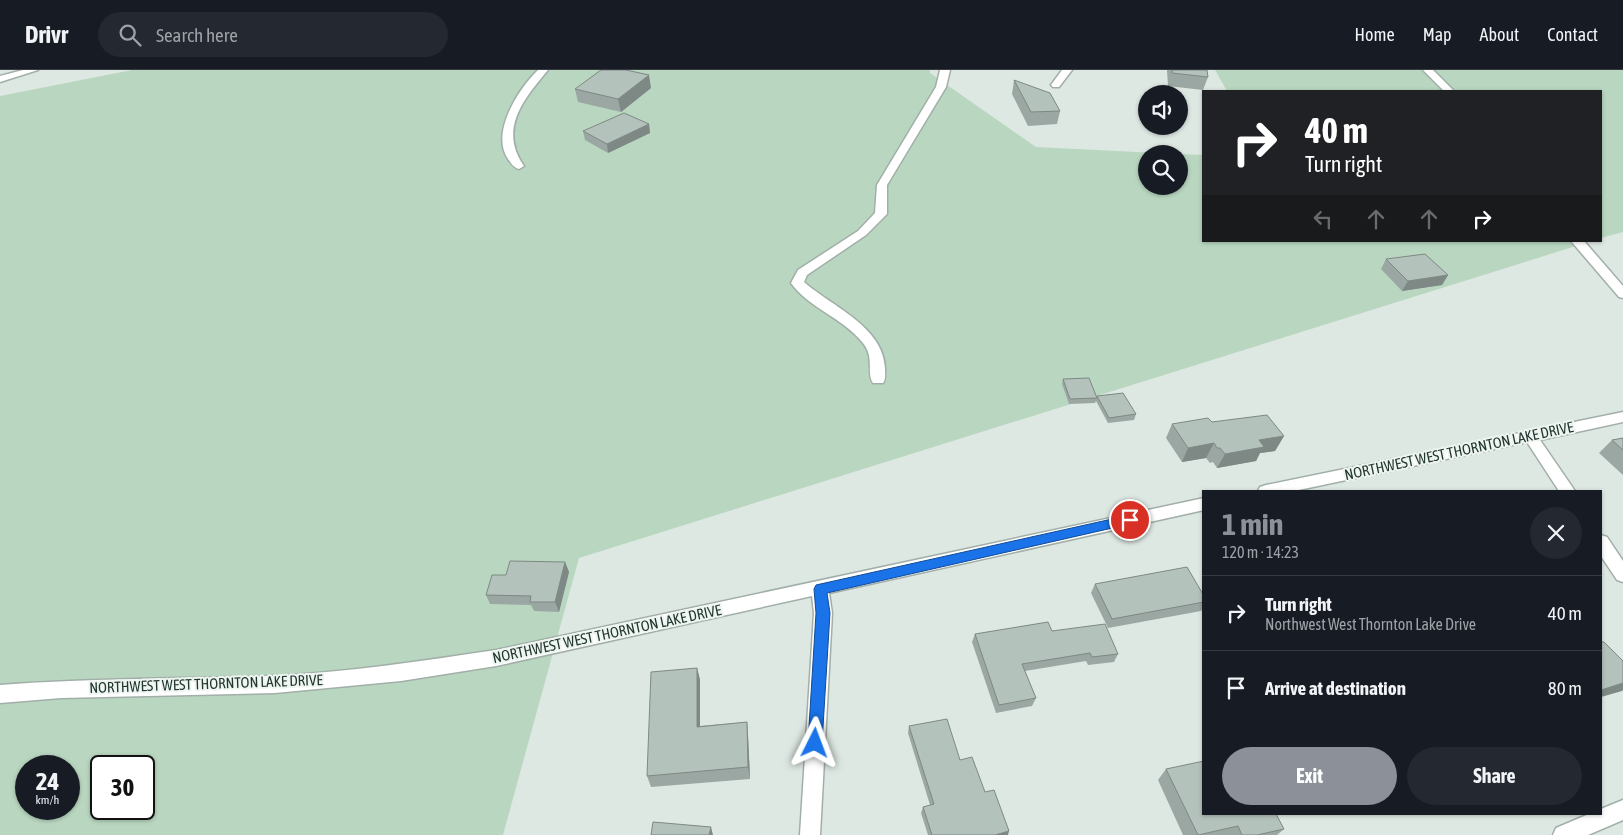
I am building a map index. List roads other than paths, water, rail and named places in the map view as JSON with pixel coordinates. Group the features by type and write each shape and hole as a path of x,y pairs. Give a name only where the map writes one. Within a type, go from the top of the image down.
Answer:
{"street":[{"path":"0,79 32,70"},
{"path":"519,166 506,144 509,126 519,100 528,84 543,70"},
{"path":"878,380 876,354 867,337 809,295 797,283 802,273 862,233 881,214 882,185 941,87 945,70"},
{"path":"1056,85 1068,70"},
{"path":"1428,70 1448,90"},
{"path":"1579,242 1623,294"},
{"name":"NORTHWEST WEST THORNTON LAKE DRIVE","path":"1271,490 1623,417"},
{"path":"1530,436 1566,490"},
{"name":"NORTHWEST WEST THORNTON LAKE DRIVE","path":"0,694 61,689 275,684 401,673 496,658 1202,504"},
{"path":"1602,544 1623,575"},
{"path":"810,835 823,613 820,589"},
{"path":"1563,835 1623,810"}]}
